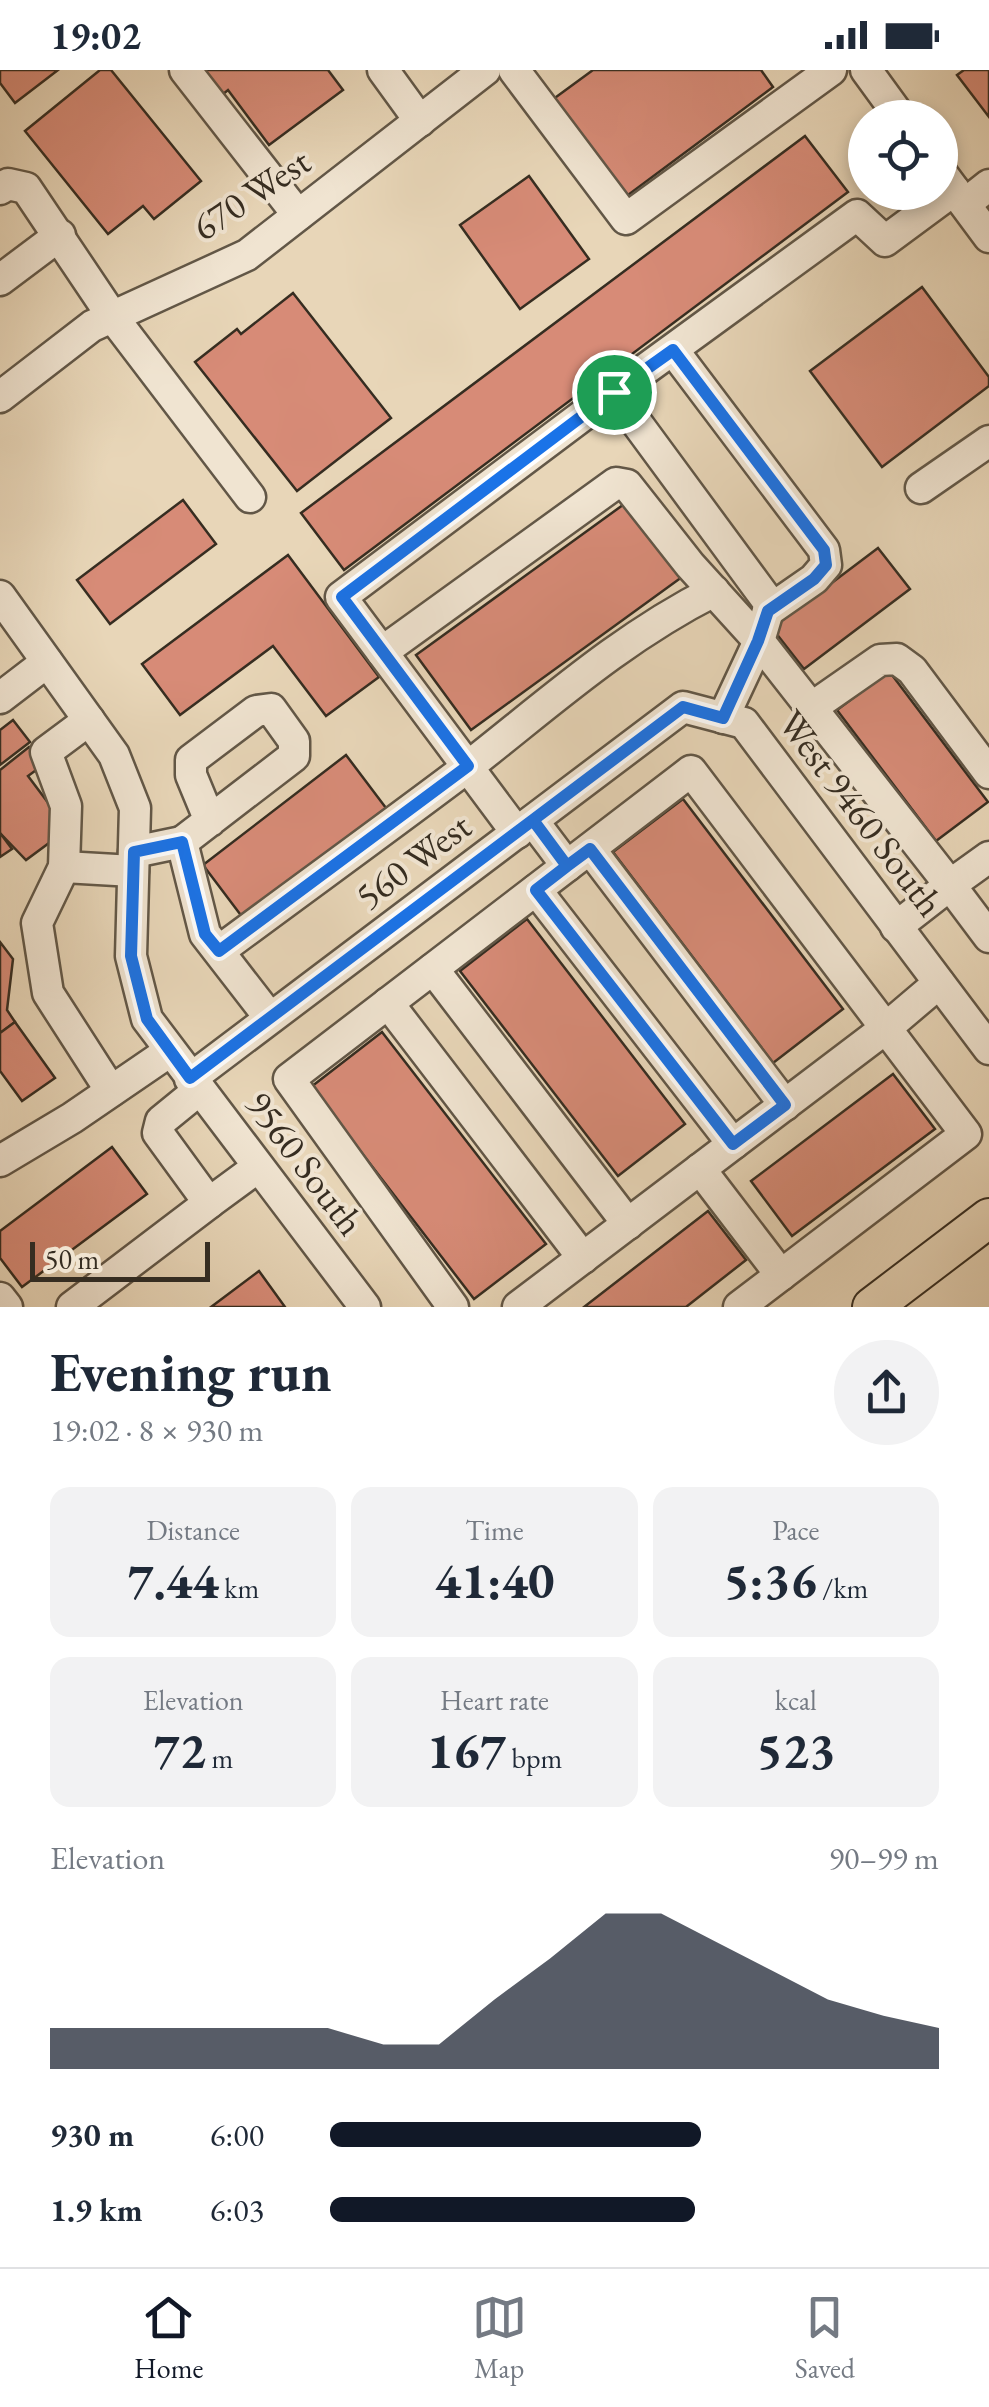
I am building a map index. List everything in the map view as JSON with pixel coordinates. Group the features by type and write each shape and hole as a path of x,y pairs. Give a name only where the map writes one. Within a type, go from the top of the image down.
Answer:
{"main road":[{"path":"872,1307 989,1220"}],"street":[{"path":"185,70 298,215"},
{"path":"383,70 420,121"},
{"name":"670 West","path":"0,397 92,326 247,254 485,70"},
{"path":"514,70 626,219 831,70"},
{"path":"866,70 888,100"},
{"path":"0,189 8,184 26,188 112,316 250,497"},
{"path":"958,188 989,185"},
{"path":"958,195 989,237"},
{"path":"785,1105 578,858 525,827 468,766 342,597 857,214 886,241 925,210"},
{"path":"0,280 60,235"},
{"path":"673,350 824,550 826,565 814,579 768,611"},
{"path":"614,392 770,604 758,641 723,718"},
{"path":"921,488 989,440"},
{"path":"382,652 616,483 626,485 758,641 989,937"},
{"path":"219,951 468,766 580,676 664,616 714,592"},
{"path":"0,596 114,755 135,808 134,861"},
{"path":"811,708 880,660 896,659 912,670 989,772"},
{"path":"0,698 47,662"},
{"name":"West 9460 South","path":"683,707 744,724 989,1049"},
{"name":"560 West","path":"209,1204 158,1132 160,1121 195,1084 270,1018 683,707"},
{"path":"89,720 46,752 66,806 64,867 37,924 48,994 111,1092"},
{"path":"453,1307 289,1079 691,772 966,1134 762,1295 700,1169"},
{"path":"64,867 134,861 182,842 210,821"},
{"path":"182,842 205,934 270,1018"},
{"path":"896,927 989,857"},
{"name":"9560 South","path":"134,861 131,956 147,1019 258,1167 348,1301"},
{"path":"536,890 733,1144"},
{"path":"433,969 628,1224"},
{"path":"518,1307 886,1028 939,983"},
{"path":"388,1004 583,1258"},
{"path":"0,1161 170,1051"},
{"path":"72,1307 258,1167"},
{"path":"0,1298 7,1307"}],"building":[{"path":"0,70 58,70 15,103 0,83"},
{"path":"100,70 111,70 201,181 154,219 143,206 108,234 25,131"},
{"path":"204,70 328,70 343,90 269,145 228,90 222,95"},
{"path":"593,70 761,70 773,87 624,198 552,100"},
{"path":"964,70 989,70 989,117 957,75"},
{"path":"805,136 848,192 344,570 301,513"},
{"path":"529,176 589,259 520,309 460,225"},
{"path":"922,287 989,377 989,386 882,467 810,371"},
{"path":"293,293 391,418 297,491 195,362 237,329 241,334"},
{"path":"183,500 216,544 110,624 77,580"},
{"path":"627,502 682,577 471,730 416,655"},
{"path":"878,548 910,589 804,669 772,628"},
{"path":"288,555 379,677 326,716 273,646 180,715 142,664"},
{"path":"889,671 988,802 936,841 837,710"},
{"path":"13,720 30,742 0,765 0,730"},
{"path":"29,747 43,765 28,776 55,812 53,840 26,860 0,833 0,770"},
{"path":"346,755 386,808 243,918 203,865"},
{"path":"683,799 843,1009 773,1063 613,852"},
{"path":"0,833 12,849 0,857"},
{"path":"527,919 685,1124 618,1176 460,971"},
{"path":"0,942 13,959 7,1010 15,1022 0,1033"},
{"path":"15,1022 55,1078 22,1101 0,1071 0,1033"},
{"path":"382,1032 546,1244 474,1299 311,1087"},
{"path":"893,1074 935,1129 792,1236 751,1181"},
{"path":"112,1147 147,1194 22,1287 0,1258 0,1231"},
{"path":"708,1211 746,1260 686,1307 584,1307"},
{"path":"259,1271 285,1307 211,1307"}],"route":[{"path":"614,392 342,597 468,766 219,951 205,934 182,842 134,852 131,956 147,1019 190,1078 533,820 567,866 536,890 733,1144 785,1105 590,849 567,866 533,820 683,707 723,718 768,611 814,579 826,565 824,550 673,350 614,392"}]}
